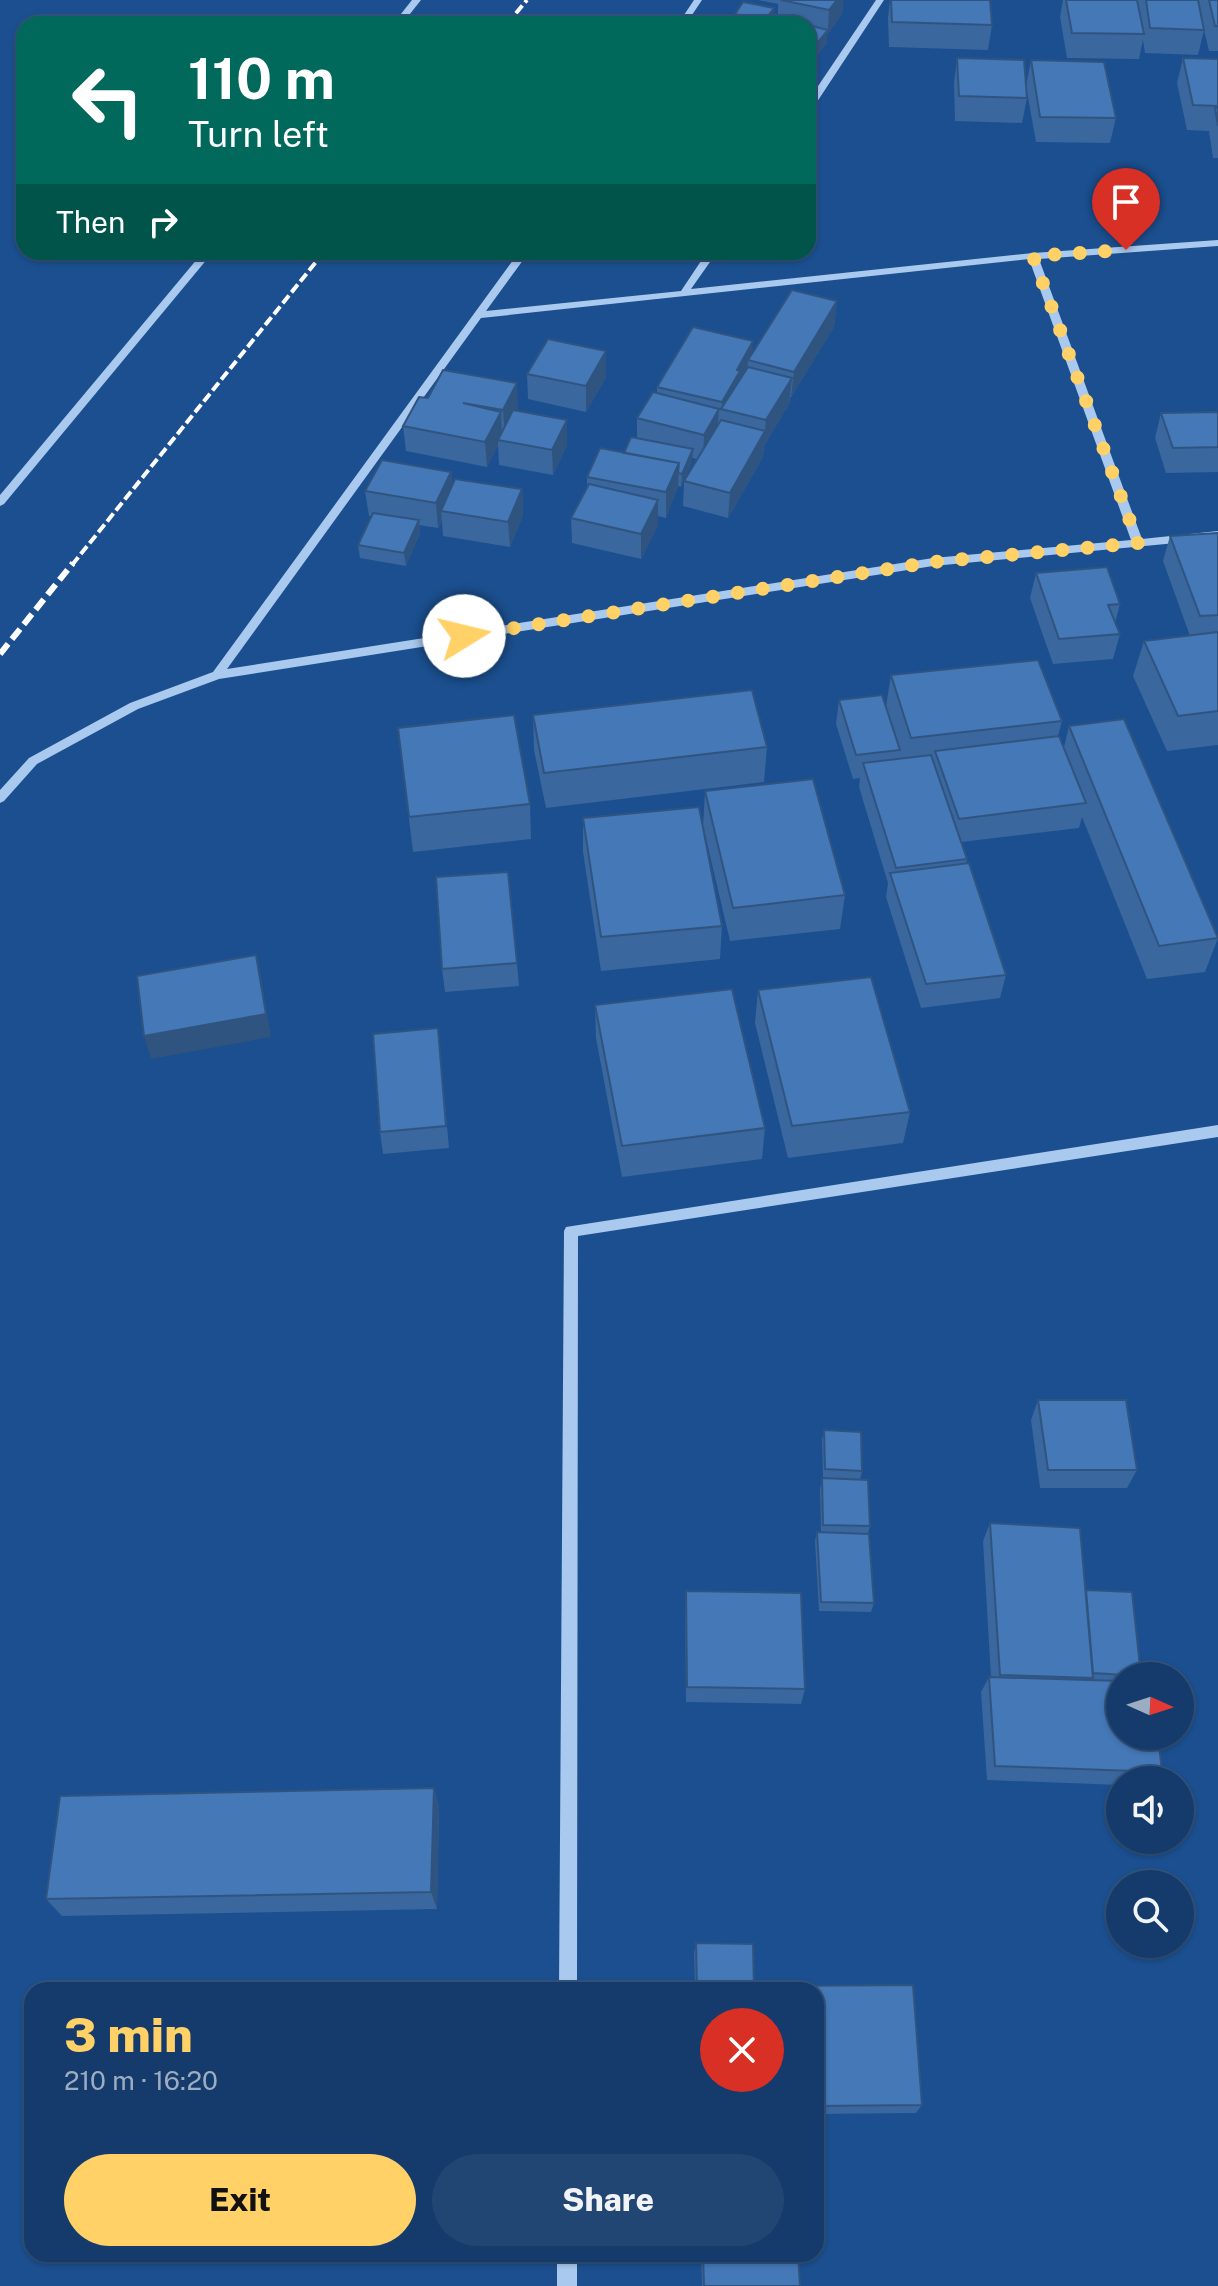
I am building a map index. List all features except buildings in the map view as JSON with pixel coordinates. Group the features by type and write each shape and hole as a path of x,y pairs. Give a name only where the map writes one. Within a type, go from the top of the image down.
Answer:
{"street":[{"path":"404,16 417,0"},
{"path":"816,96 880,0"},
{"path":"480,315 1033,256 1218,243"},
{"path":"1033,256 1138,543"},
{"path":"0,502 201,260"},
{"path":"217,675 518,260"},
{"path":"684,293 707,260"},
{"path":"0,798 33,761 134,706 217,675 933,562 1218,535"},
{"path":"568,1982 571,1231 1218,1131"},
{"path":"567,2262 567,2286"}],"railway":[{"path":"514,16 527,0"},
{"path":"72,565 318,260"},
{"path":"0,654 73,563"}],"route":[{"path":"464,636 933,562 1138,543 1033,256 1126,250"}]}
